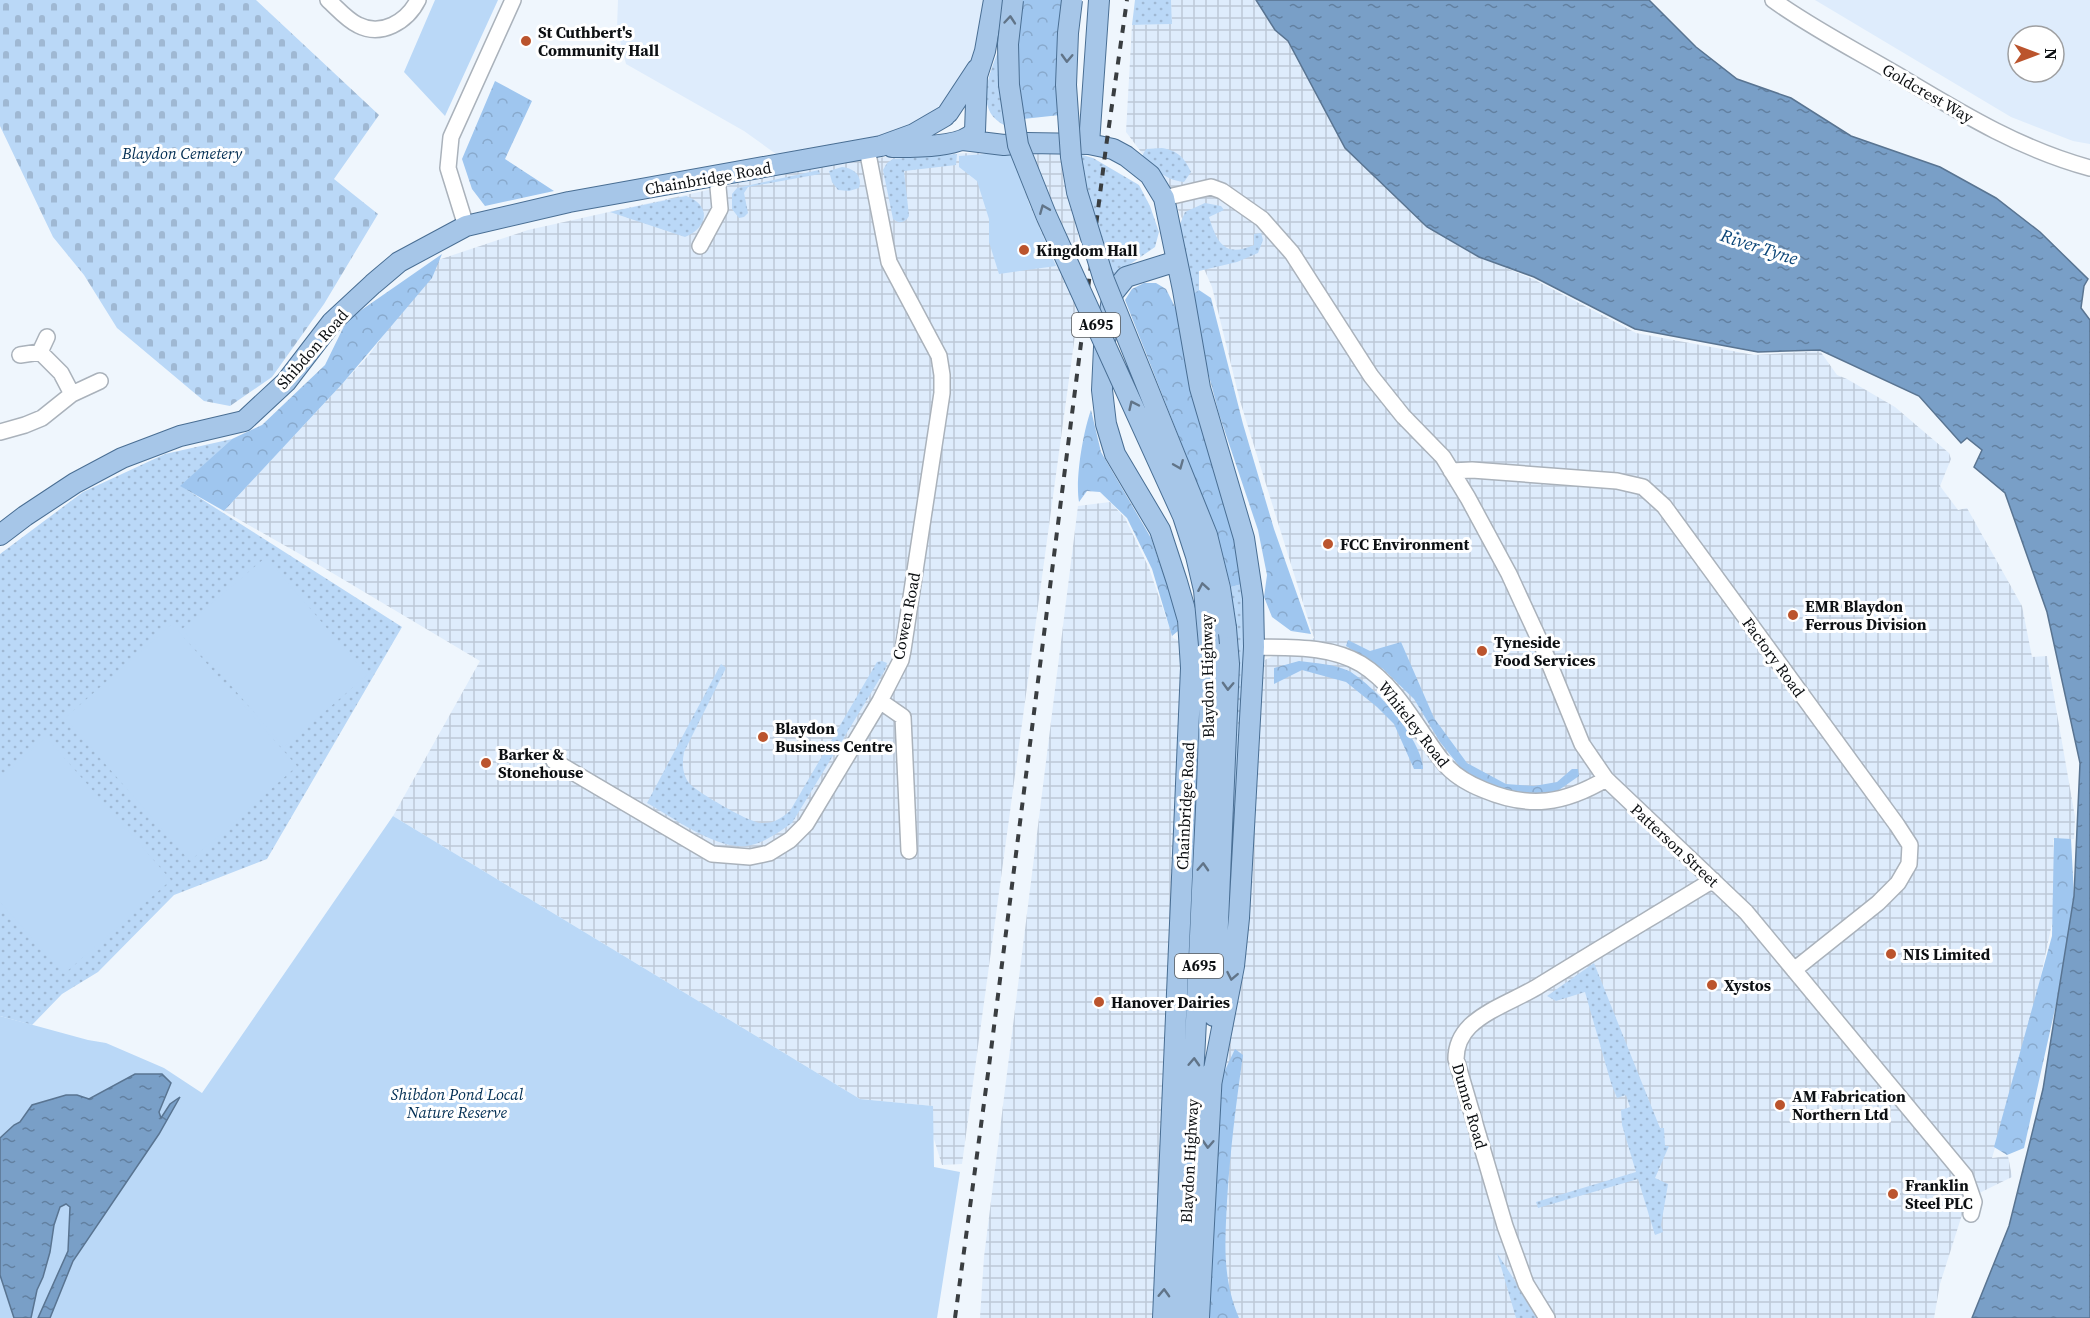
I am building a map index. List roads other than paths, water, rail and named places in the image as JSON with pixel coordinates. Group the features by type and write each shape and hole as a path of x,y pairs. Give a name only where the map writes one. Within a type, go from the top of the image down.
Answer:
{"main road":[{"path":"874,148 918,147 961,140 968,138 975,131 975,89 985,51 994,0"},
{"name":"Blaydon Highway","path":"1012,0 1008,44 1009,85 1018,145 1051,226 1183,516 1204,591 1209,645 1210,704 1179,1318"},
{"name":"Blaydon Highway","path":"1072,0 1066,85 1071,157 1077,192 1104,280 1207,535 1220,588 1226,628 1229,664 1227,719 1199,1318"},
{"path":"1089,144 1099,0"},
{"path":"980,64 946,115 944,121 946,132 961,140 1004,145 1089,144 1113,149 1150,175 1164,198 1200,388 1244,538 1253,598 1254,647 1239,918 1234,966 1211,1085"},
{"path":"946,115 952,109 963,107 973,112 976,118 997,134 1027,143"},
{"name":"Chainbridge Road","path":"466,226 569,202 874,148 914,134 946,115"},
{"name":"Shibdon Road","path":"0,535 75,483 122,458 180,436 244,420 286,382 332,322 373,284 399,262 466,226"},
{"name":"Chainbridge Road","path":"1163,1318 1191,668 1188,620 1160,530 1115,454 1106,424 1102,390 1104,347 1113,293 1126,277 1177,261"}],"street":[{"path":"328,0 357,25 372,29 390,27 401,21 418,0"},
{"path":"466,226 450,178 449,145 513,0"},
{"name":"Goldcrest Way","path":"1773,0 1845,45 1999,133 2043,153 2090,168"},
{"name":"Cowen Road","path":"554,761 712,854 750,857 776,849 790,840 806,824 880,701 901,660 903,650 942,393 942,375 939,356 889,262 874,148"},
{"path":"700,246 720,209 717,176"},
{"name":"Patterson Street","path":"1164,198 1211,187 1222,191 1262,219 1292,253 1371,376 1403,416 1443,457 1509,574 1543,648 1582,744 1606,779 1746,912 1965,1176 1974,1202 1971,1214"},
{"path":"40,352 48,337"},
{"path":"20,355 40,352"},
{"path":"40,352 61,373 72,394"},
{"path":"0,432 42,418 72,394 100,381"},
{"name":"Factory Road","path":"1451,471 1472,470 1617,481 1643,487 1664,506 1897,825 1910,845 1909,864 1898,883 1878,903 1794,970"},
{"name":"Whiteley Road","path":"1254,647 1320,650 1361,664 1389,689 1444,764 1457,776 1495,795 1537,803 1561,799 1589,789 1606,779"},
{"path":"880,701 903,717 909,851"},
{"name":"Dunne Road","path":"1547,1318 1526,1284 1505,1226 1456,1059 1460,1037 1471,1025 1483,1017 1526,994 1713,880"}],"water":[{"name":"River Tyne","path":"1256,0 1649,0 1696,47 1737,79 1791,98 1851,136 1940,167 1996,198 2040,232 2088,279 2084,286 2081,308 2090,320 2090,1318 1972,1318 2009,1226 2043,1089 2074,896 2080,763 2047,612 2005,493 1974,467 1982,450 1967,438 1961,443 1919,396 1820,350 1758,352 1635,329 1534,277 1479,257 1427,227 1345,148 1288,41 1275,30"},
{"path":"135,1074 162,1074 171,1083 159,1112 161,1118 170,1104 180,1097 159,1134 73,1261 50,1318 38,1318 68,1251 70,1207 66,1204 60,1207 31,1318 14,1318 0,1275 0,1138 20,1122 32,1105 66,1095 77,1095 89,1099"}],"railway":[{"path":"955,1318 1106,147 1127,0"}],"place":[{"name":"St Cuthbert's Community Hall","path":"526,41"},
{"name":"Kingdom Hall","path":"1024,250"},
{"name":"FCC Environment","path":"1328,544"},
{"name":"EMR Blaydon Ferrous Division","path":"1793,615"},
{"name":"Tyneside Food Services","path":"1482,651"},
{"name":"Blaydon Business Centre","path":"763,737"},
{"name":"Barker & Stonehouse","path":"486,763"},
{"name":"NIS Limited","path":"1891,954"},
{"name":"Xystos","path":"1712,985"},
{"name":"Hanover Dairies","path":"1099,1002"},
{"name":"AM Fabrication Northern Ltd","path":"1780,1105"},
{"name":"Franklin Steel PLC","path":"1893,1194"}],"park label":[{"name":"Blaydon Cemetery","path":"182,153"},
{"name":"Shibdon Pond Local Nature Reserve","path":"457,1103"}]}
